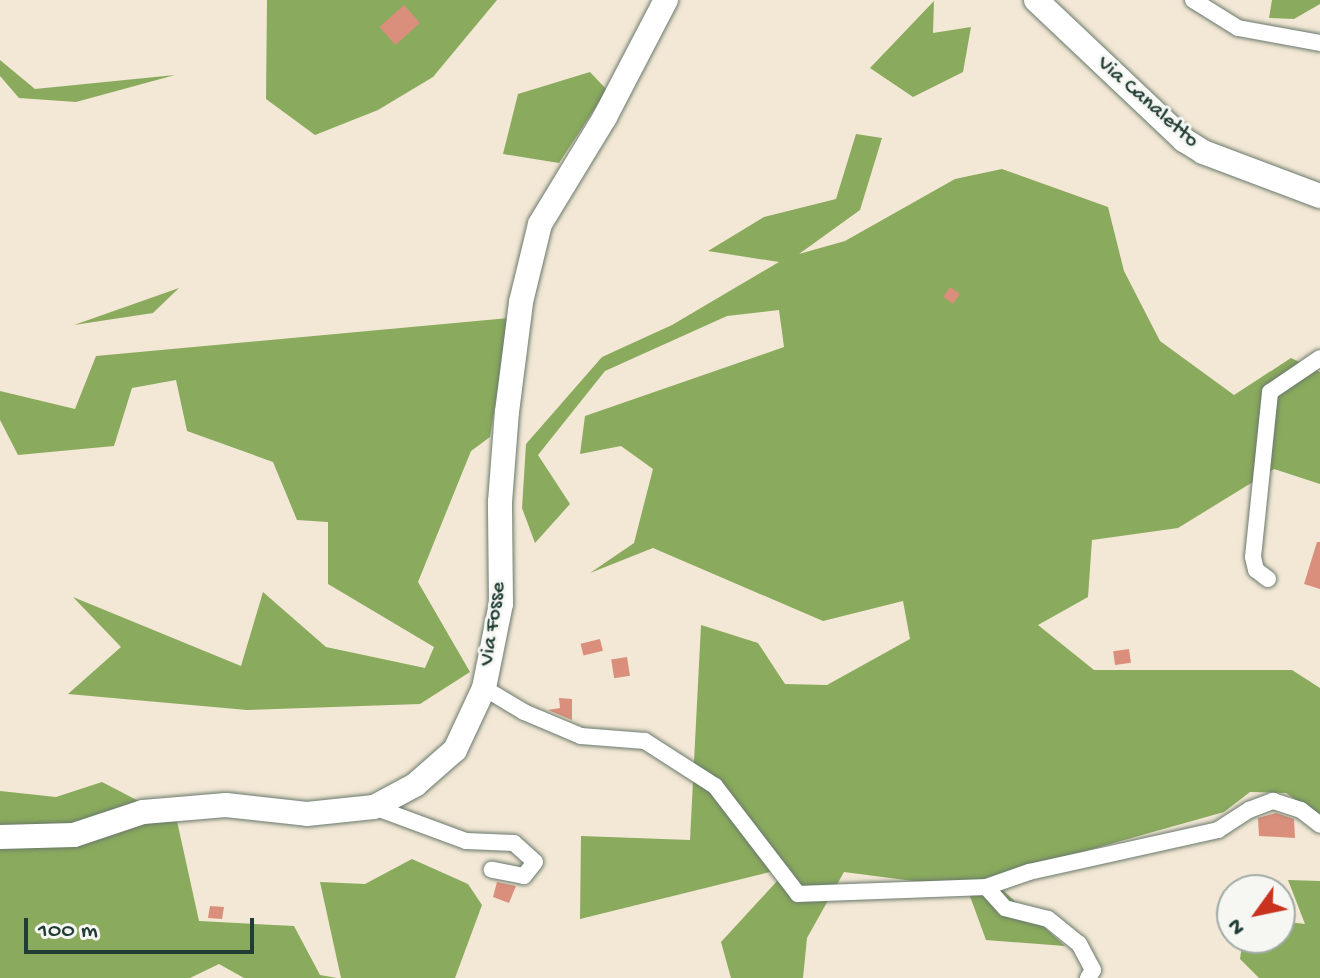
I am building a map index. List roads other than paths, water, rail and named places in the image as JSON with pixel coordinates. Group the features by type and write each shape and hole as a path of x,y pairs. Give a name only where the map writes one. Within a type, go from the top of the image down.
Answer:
{"street":[{"name":"Via Fosse","path":"0,837 74,835 143,812 198,807 226,805 307,814 374,807 415,785 455,750 484,688 501,604 500,502 507,412 521,302 540,224 605,117 666,0"},
{"name":"Via Canaletto","path":"1036,0 1184,140 1215,157 1320,196"},
{"path":"1193,0 1238,28 1320,43"},
{"path":"1268,579 1256,570 1253,557 1270,392 1320,358"},
{"path":"484,688 524,712 581,736 645,741 715,786 798,894 986,887 1029,872 1218,830 1249,810 1273,801 1301,810 1320,825"},
{"path":"374,807 466,841 514,843 535,862 524,876 492,870"},
{"path":"986,887 1005,908 1048,919 1079,944 1093,970 1088,978"}]}
